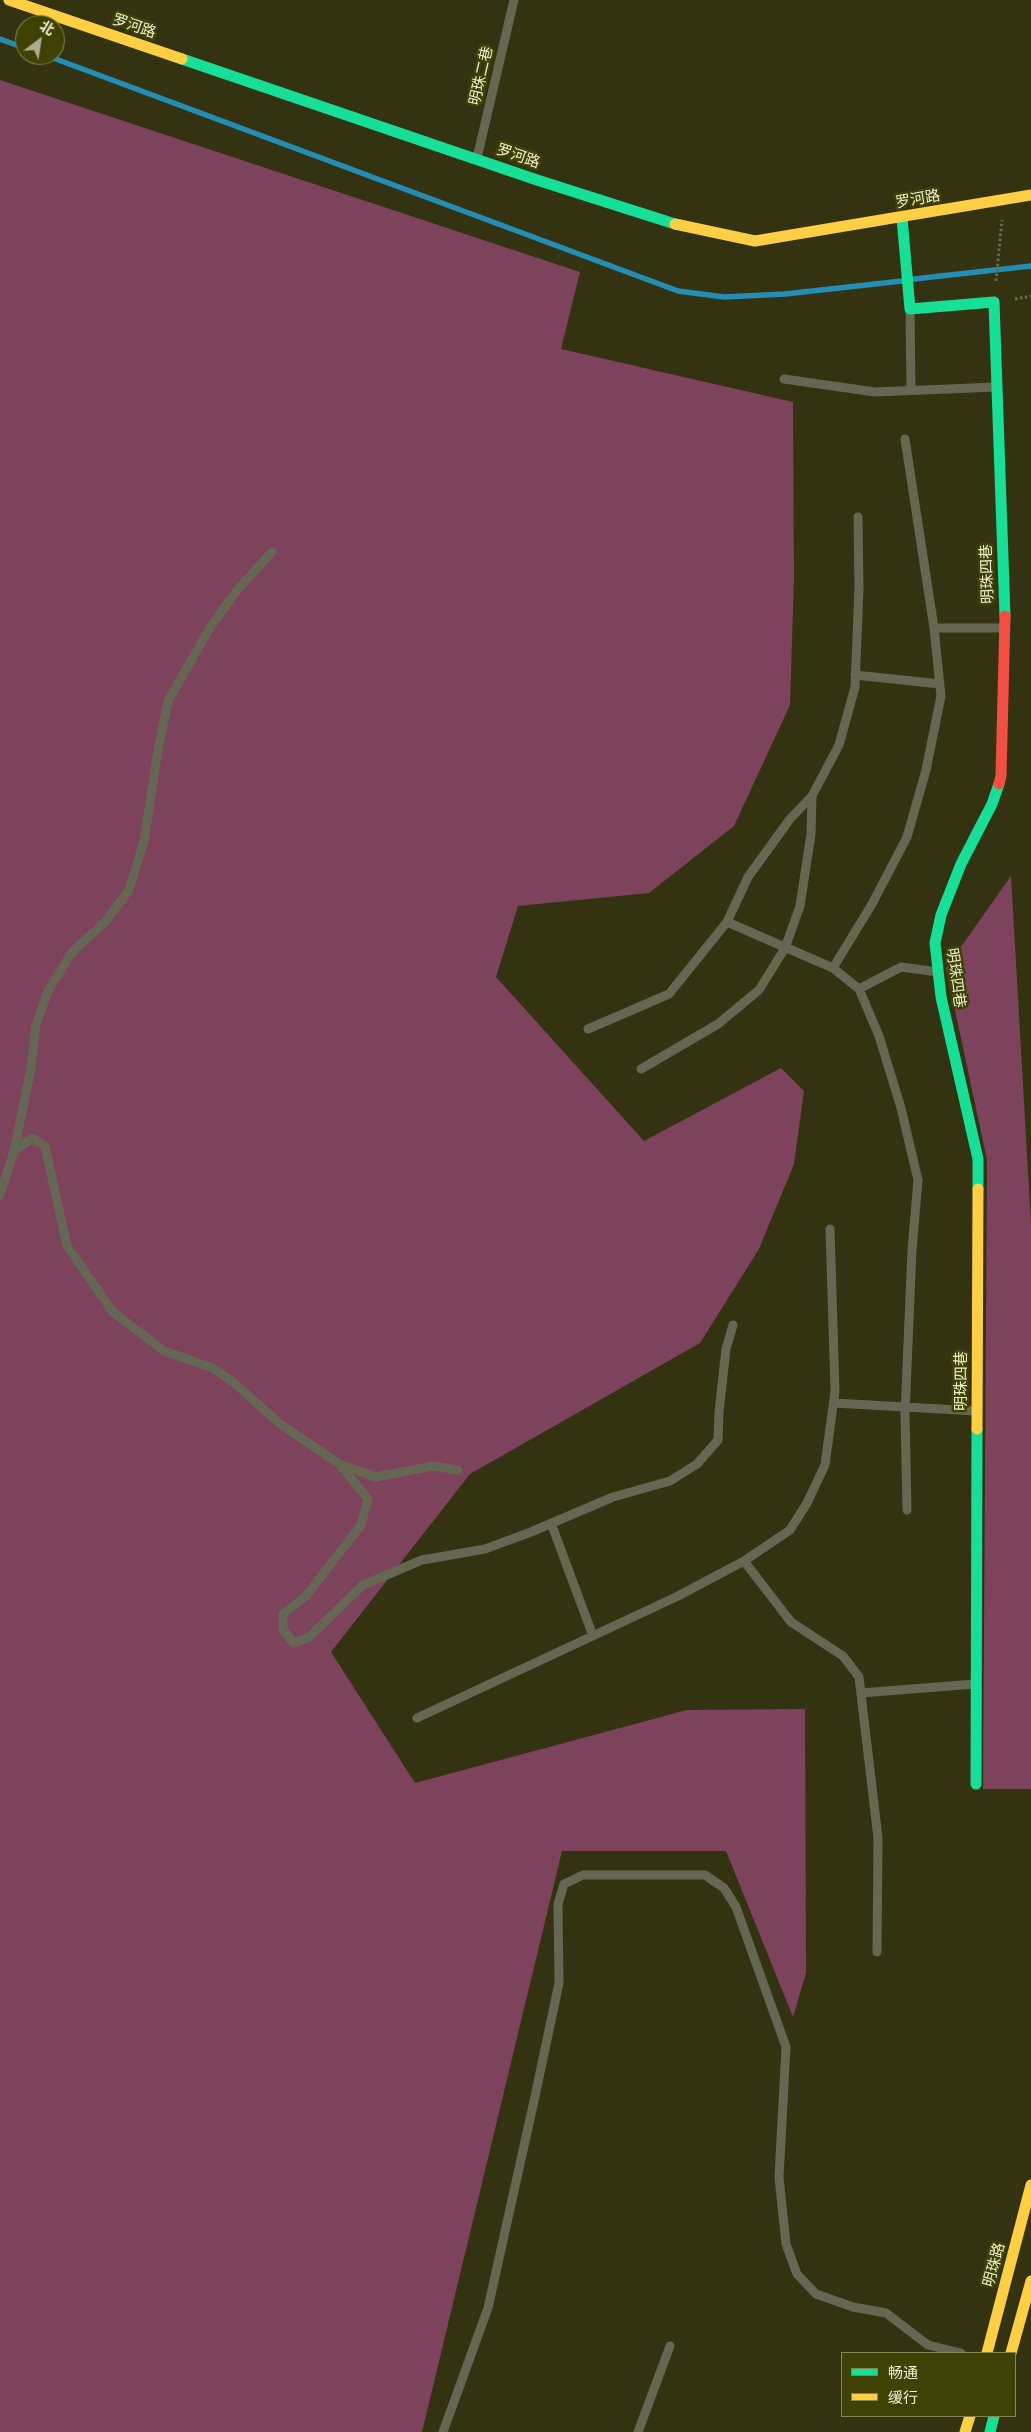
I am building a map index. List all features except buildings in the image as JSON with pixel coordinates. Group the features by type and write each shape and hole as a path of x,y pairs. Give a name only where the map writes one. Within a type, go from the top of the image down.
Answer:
{"street":[{"name":"罗河路","path":"9,0 688,228 755,241 1031,195"},
{"path":"902,218 910,308 994,302"},
{"name":"明珠四巷","path":"976,1784 978,1159 941,997 935,943 941,915 961,864 992,804 1001,776 1004,628 994,302"},
{"name":"明珠路","path":"986,2352 1031,2185"},
{"path":"1011,2352 1031,2281"},
{"path":"965,2432 970,2417"},
{"path":"990,2432 994,2417"}],"lane":[{"name":"明珠二巷","path":"477,158 514,0"},
{"path":"910,308 910,390"},
{"path":"784,379 875,392 997,387"},
{"path":"833,968 872,904 907,837 926,770 941,696 934,628 905,439"},
{"path":"588,1029 670,994 726,922 748,877 790,819 812,796 840,745 855,687 859,588 858,517"},
{"path":"0,1195 14,1151 31,1068 36,1025 48,991 73,951 104,922 129,890 144,841 158,750 168,701 211,626 238,589 272,552"},
{"path":"934,628 1004,628"},
{"path":"855,676 940,684"},
{"path":"641,1069 718,1024 759,990 785,948 800,906 811,834 812,796"},
{"path":"726,922 833,968 859,989 879,1036 901,1108 918,1180 912,1250 906,1407 907,1510"},
{"path":"859,989 901,967 938,972"},
{"path":"14,1151 32,1138 45,1146 67,1246 112,1312 164,1352 213,1368 234,1382 280,1423 339,1464 376,1477 434,1466 458,1470"},
{"path":"417,1718 676,1597 744,1561 790,1530 807,1502 825,1465 834,1403 830,1229"},
{"path":"339,1464 368,1499 361,1525 306,1596 283,1614 283,1630 294,1643 309,1637 363,1585 422,1560 485,1549 613,1497 670,1481 697,1464 718,1440 726,1349 733,1325"},
{"path":"834,1403 977,1411"},
{"path":"551,1523 593,1636"},
{"path":"744,1561 791,1622 843,1656 859,1677 878,1838 877,1952"},
{"path":"860,1694 976,1684"},
{"path":"443,2432 488,2308 536,2092 559,1983 558,1904 564,1884 583,1875 705,1875 724,1888 736,1907 786,2047 779,2177 786,2244 797,2274 816,2294 853,2308 886,2313 928,2345 957,2352"},
{"path":"638,2432 670,2346"}],"path":[{"path":"994,302 1004,200"}],"shaded area":[{"path":"0,80 580,272 561,349 793,402 794,578 790,705 734,826 649,893 518,906 496,977 644,1141 781,1068 804,1091 794,1164 759,1249 700,1343 470,1474 331,1652 415,1783 687,1710 805,1709 806,1973 793,2017 726,1851 562,1851 422,2432 0,2432"},
{"path":"1011,876 1031,1224 1031,1789 983,1789 987,1160 946,968"}],"waterway":[{"path":"0,39 15,44"},
{"path":"65,62 678,291 724,297 785,294 902,281"},
{"path":"914,279 1031,266"}],"traffic: fast":[{"path":"182,59 537,180 675,224"},
{"path":"902,218 910,309 994,302 1005,616"},
{"path":"978,1189 978,1159 941,997 935,943 941,915 961,864 992,804 999,784"},
{"path":"976,1784 977,1429"},
{"path":"990,2432 994,2417"}],"traffic: slow":[{"path":"9,0 182,59"},
{"path":"675,224 755,241 1031,195"},
{"path":"977,1429 978,1189"},
{"path":"987,2352 1031,2185"},
{"path":"1011,2352 1031,2281"},
{"path":"965,2432 970,2417"}],"traffic: jam":[{"path":"999,784 1001,776 1005,616"}]}
